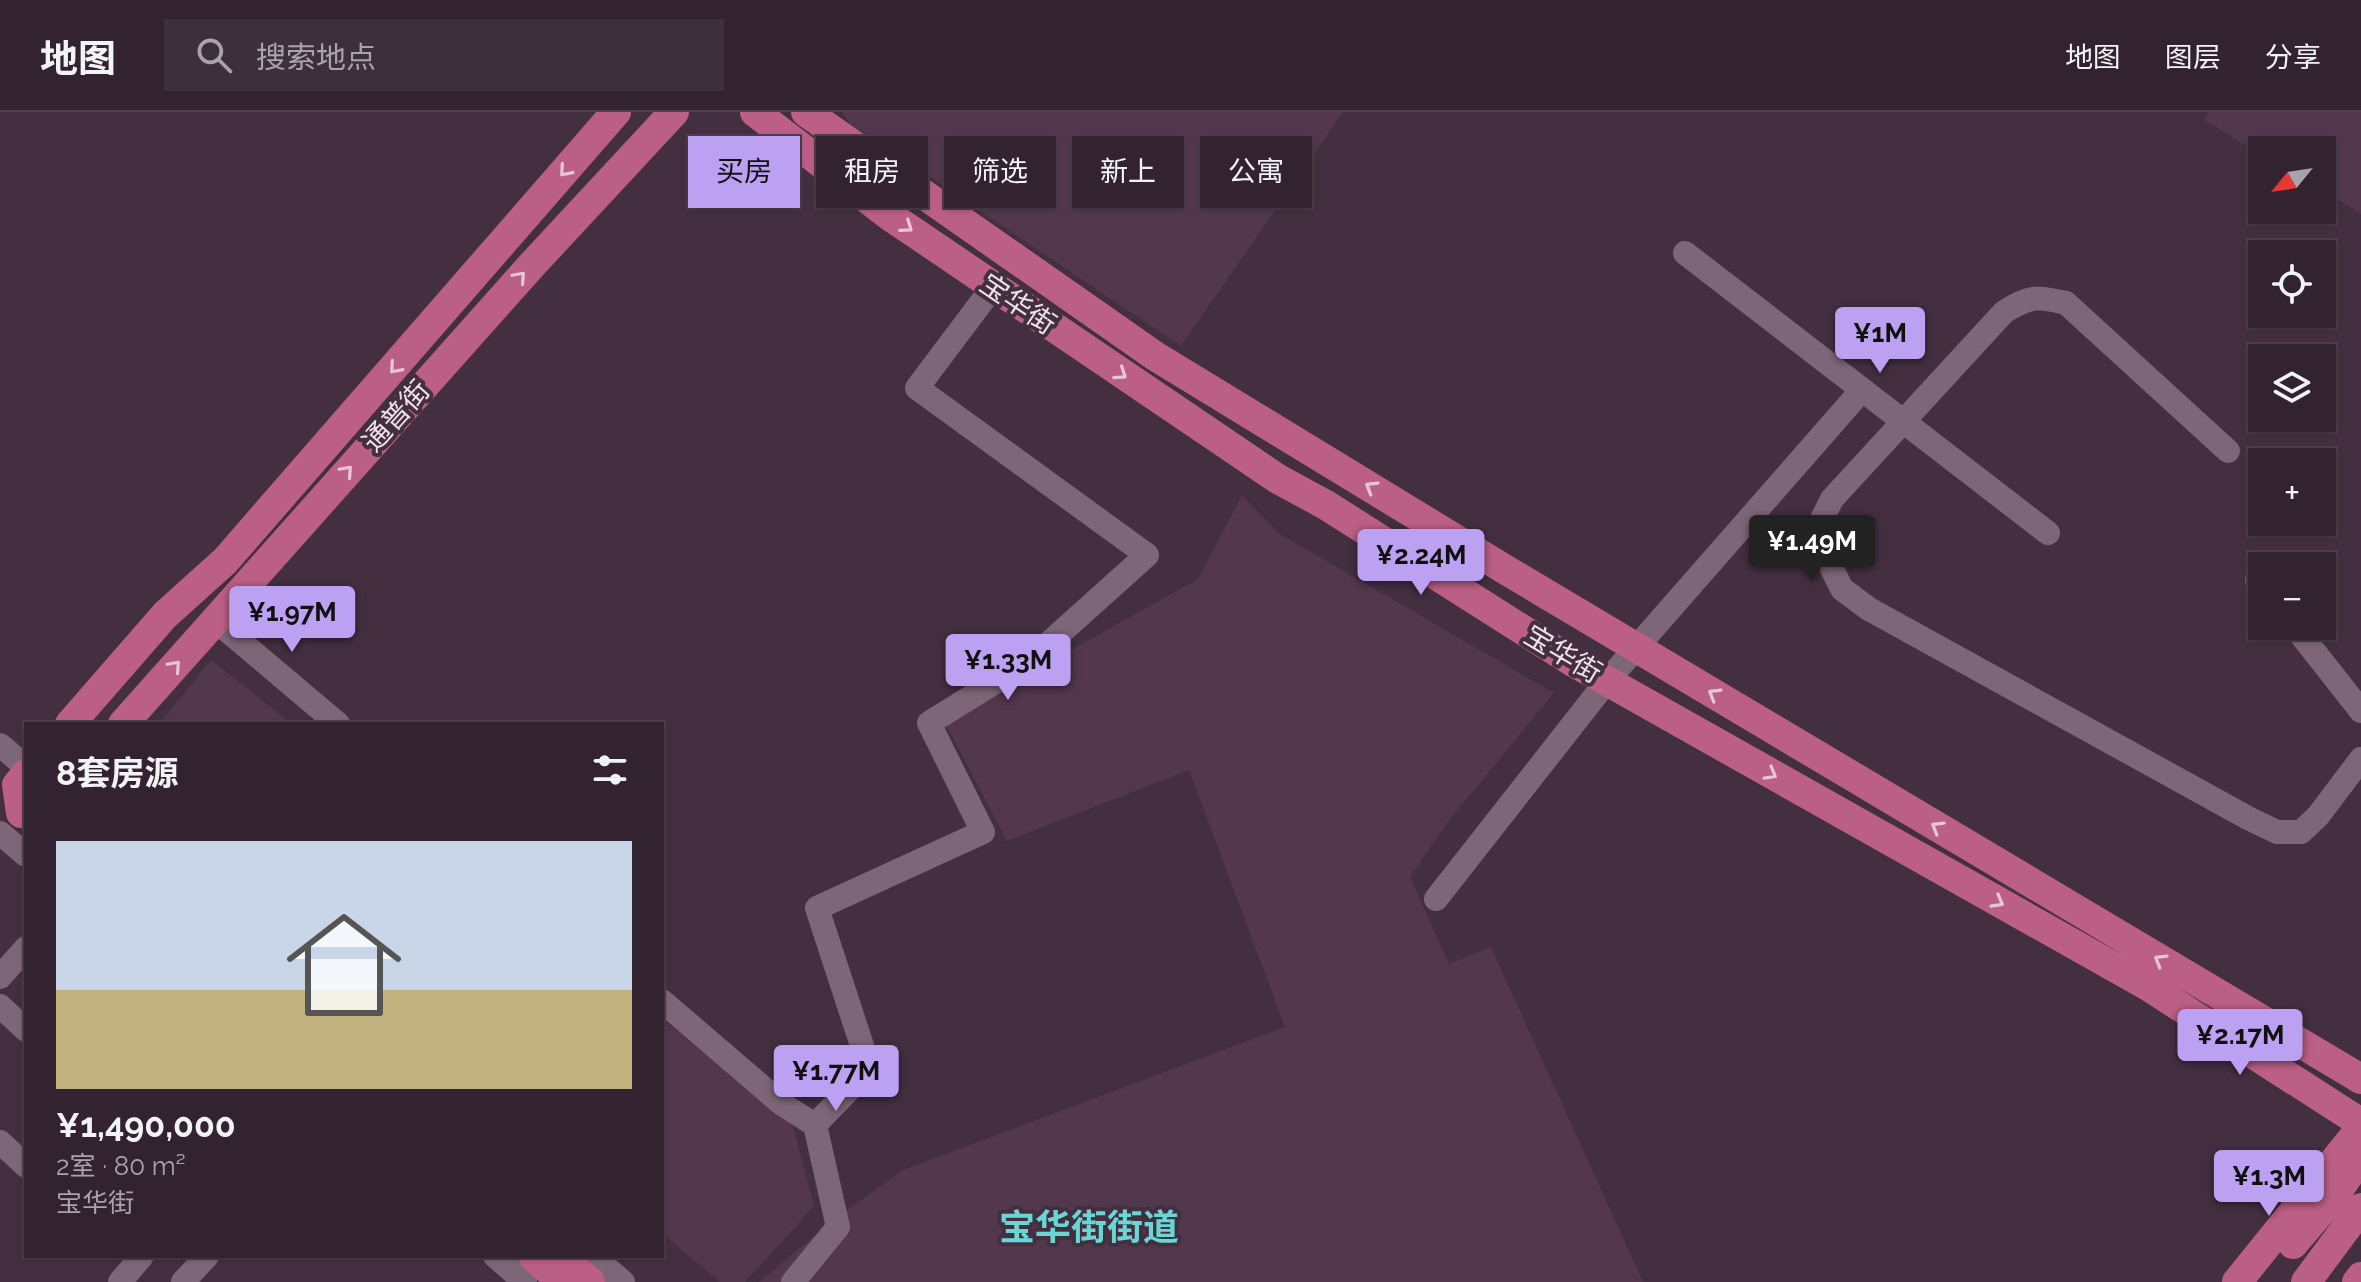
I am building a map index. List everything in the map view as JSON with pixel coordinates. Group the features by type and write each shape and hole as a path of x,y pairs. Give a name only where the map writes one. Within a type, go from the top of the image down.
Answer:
{"main road":[{"name":"通普街","path":"72,722 165,615 225,561 616,112"},
{"name":"通普街","path":"125,722 531,266 674,112"},
{"name":"宝华街","path":"755,112 890,216 1278,479 1326,505 1607,681 2148,986 2361,1126"},
{"name":"宝华街","path":"806,112 1155,356 2361,1079"},
{"path":"2239,1282 2361,1126"},
{"path":"2320,1282 2351,1206 2361,1157"},
{"path":"2239,1282 2351,1206"},
{"path":"2261,1282 2351,1206"},
{"path":"2306,1282 2351,1206"},
{"path":"535,1258 562,1282"},
{"path":"562,1258 590,1282"},
{"path":"2357,1282 2361,1277"}],"street":[{"path":"1685,253 2048,533"},
{"path":"815,1125 867,1071 868,1064 817,908 983,832 929,723 1029,661 1147,555 917,388 993,287"},
{"path":"2228,451 2066,303 2040,297 2022,301 2004,312 1832,499 1821,521 1832,569 1842,589 1869,609 2277,832 2301,832 2318,816 2361,759"},
{"path":"1436,899 1607,681 1861,391"},
{"path":"215,620 336,722"},
{"path":"2305,640 2361,711"},
{"path":"0,745 24,845"},
{"path":"0,977 24,950"},
{"path":"664,1003 782,1104 815,1125 838,1227 793,1282"},
{"path":"0,1006 24,1028"},
{"path":"0,1142 24,1164"},
{"path":"120,1282 140,1258"},
{"path":"183,1282 205,1258"},
{"path":"497,1258 525,1282"},
{"path":"595,1258 623,1282"}],"shaded area":[{"path":"842,112 1343,112 1312,157 1312,136 1200,136 1200,208 1277,208 1181,346 976,208 1056,208 1056,136 944,136 944,187 928,176 928,136 868,136 849,123"},
{"path":"2208,112 2361,112 2361,214 2336,199 2336,136 2248,136 2248,147 2204,120"},
{"path":"1242,495 1280,534 1554,693 1446,824 1410,877 1449,964 1491,947 1643,1282 759,1282 836,1218 903,1170 1285,1027 1189,770 1007,841 944,721 1198,579"},
{"path":"211,660 289,722 161,722"},
{"path":"664,1021 792,1123 814,1206 745,1282 720,1282 664,1235"}],"district":[{"name":"宝华街街道","path":"1089,1227"}]}
